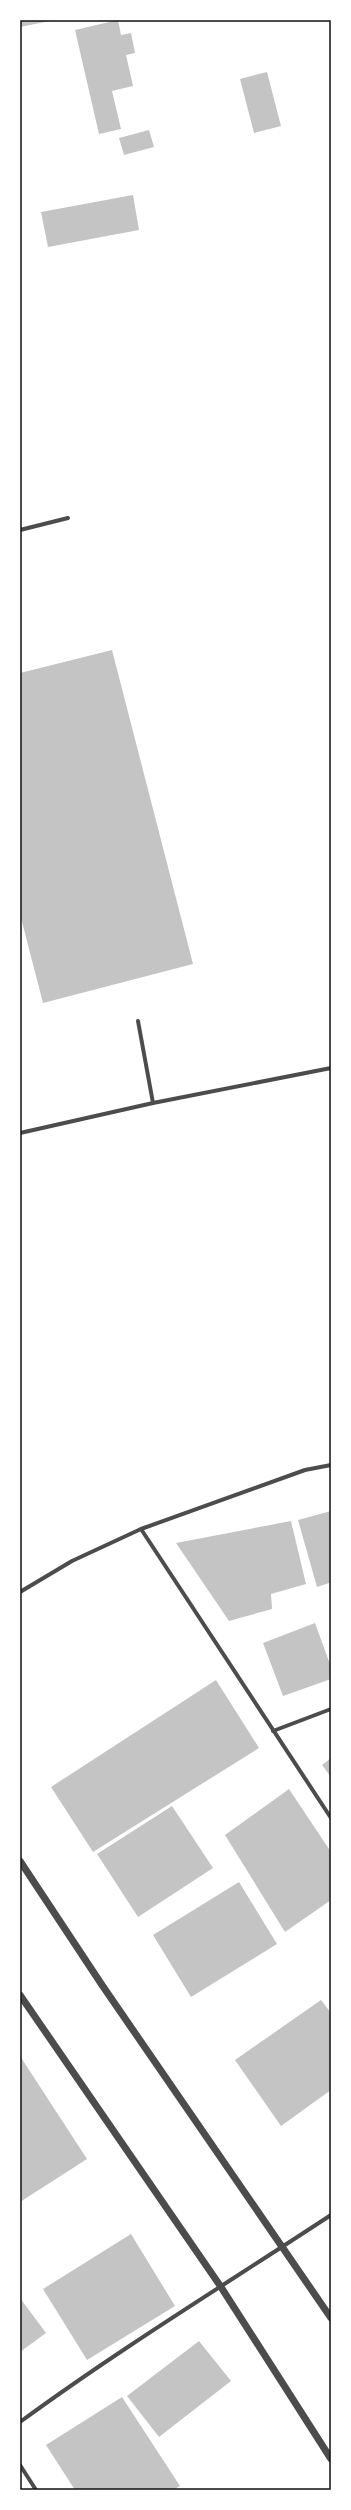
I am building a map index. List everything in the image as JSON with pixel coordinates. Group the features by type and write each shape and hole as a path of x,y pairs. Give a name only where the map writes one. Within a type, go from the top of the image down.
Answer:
{"street":[{"path":"20,530 68,518"},
{"path":"138,1021 153,1103"},
{"path":"20,1133 153,1103 331,1068"},
{"path":"20,1592 72,1561 141,1528 304,1470 331,1465"},
{"path":"141,1528 331,1818"},
{"path":"273,1730 331,1709"},
{"path":"20,1861 331,2318"},
{"path":"20,1995 221,2287 331,2458"},
{"path":"20,2422 86,2373 185,2307 221,2287 331,2215"},
{"path":"20,2465 36,2490"}],"building":[{"path":"20,20 49,20 50,21 20,27"},
{"path":"118,20 121,35 131,33 135,53 126,55 133,86 112,91 121,129 99,134 75,30"},
{"path":"267,72 281,126 254,133 240,79"},
{"path":"149,130 154,147 124,155 119,138"},
{"path":"133,195 139,230 48,247 41,212"},
{"path":"112,650 193,964 43,1003 20,914 20,673"},
{"path":"331,1511 331,1588 329,1583 317,1587 298,1520"},
{"path":"291,1521 306,1584 271,1594 272,1609 229,1621 176,1543"},
{"path":"315,1623 331,1667 331,1679 283,1696 263,1643"},
{"path":"216,1680 259,1748 93,1852 51,1787"},
{"path":"331,1758 331,1777 322,1765"},
{"path":"289,1789 331,1852 331,1900 285,1932 225,1835"},
{"path":"172,1806 213,1868 138,1917 97,1854"},
{"path":"239,1882 277,1944 191,1997 153,1935"},
{"path":"321,2000 331,2013 331,2090 281,2126 235,2060"},
{"path":"20,2056 87,2159 20,2202"},
{"path":"131,2234 175,2306 87,2360 43,2289"},
{"path":"20,2298 46,2333 20,2352"},
{"path":"199,2341 231,2381 159,2437 127,2396"},
{"path":"122,2397 180,2486 173,2490 75,2490 46,2445"}]}
